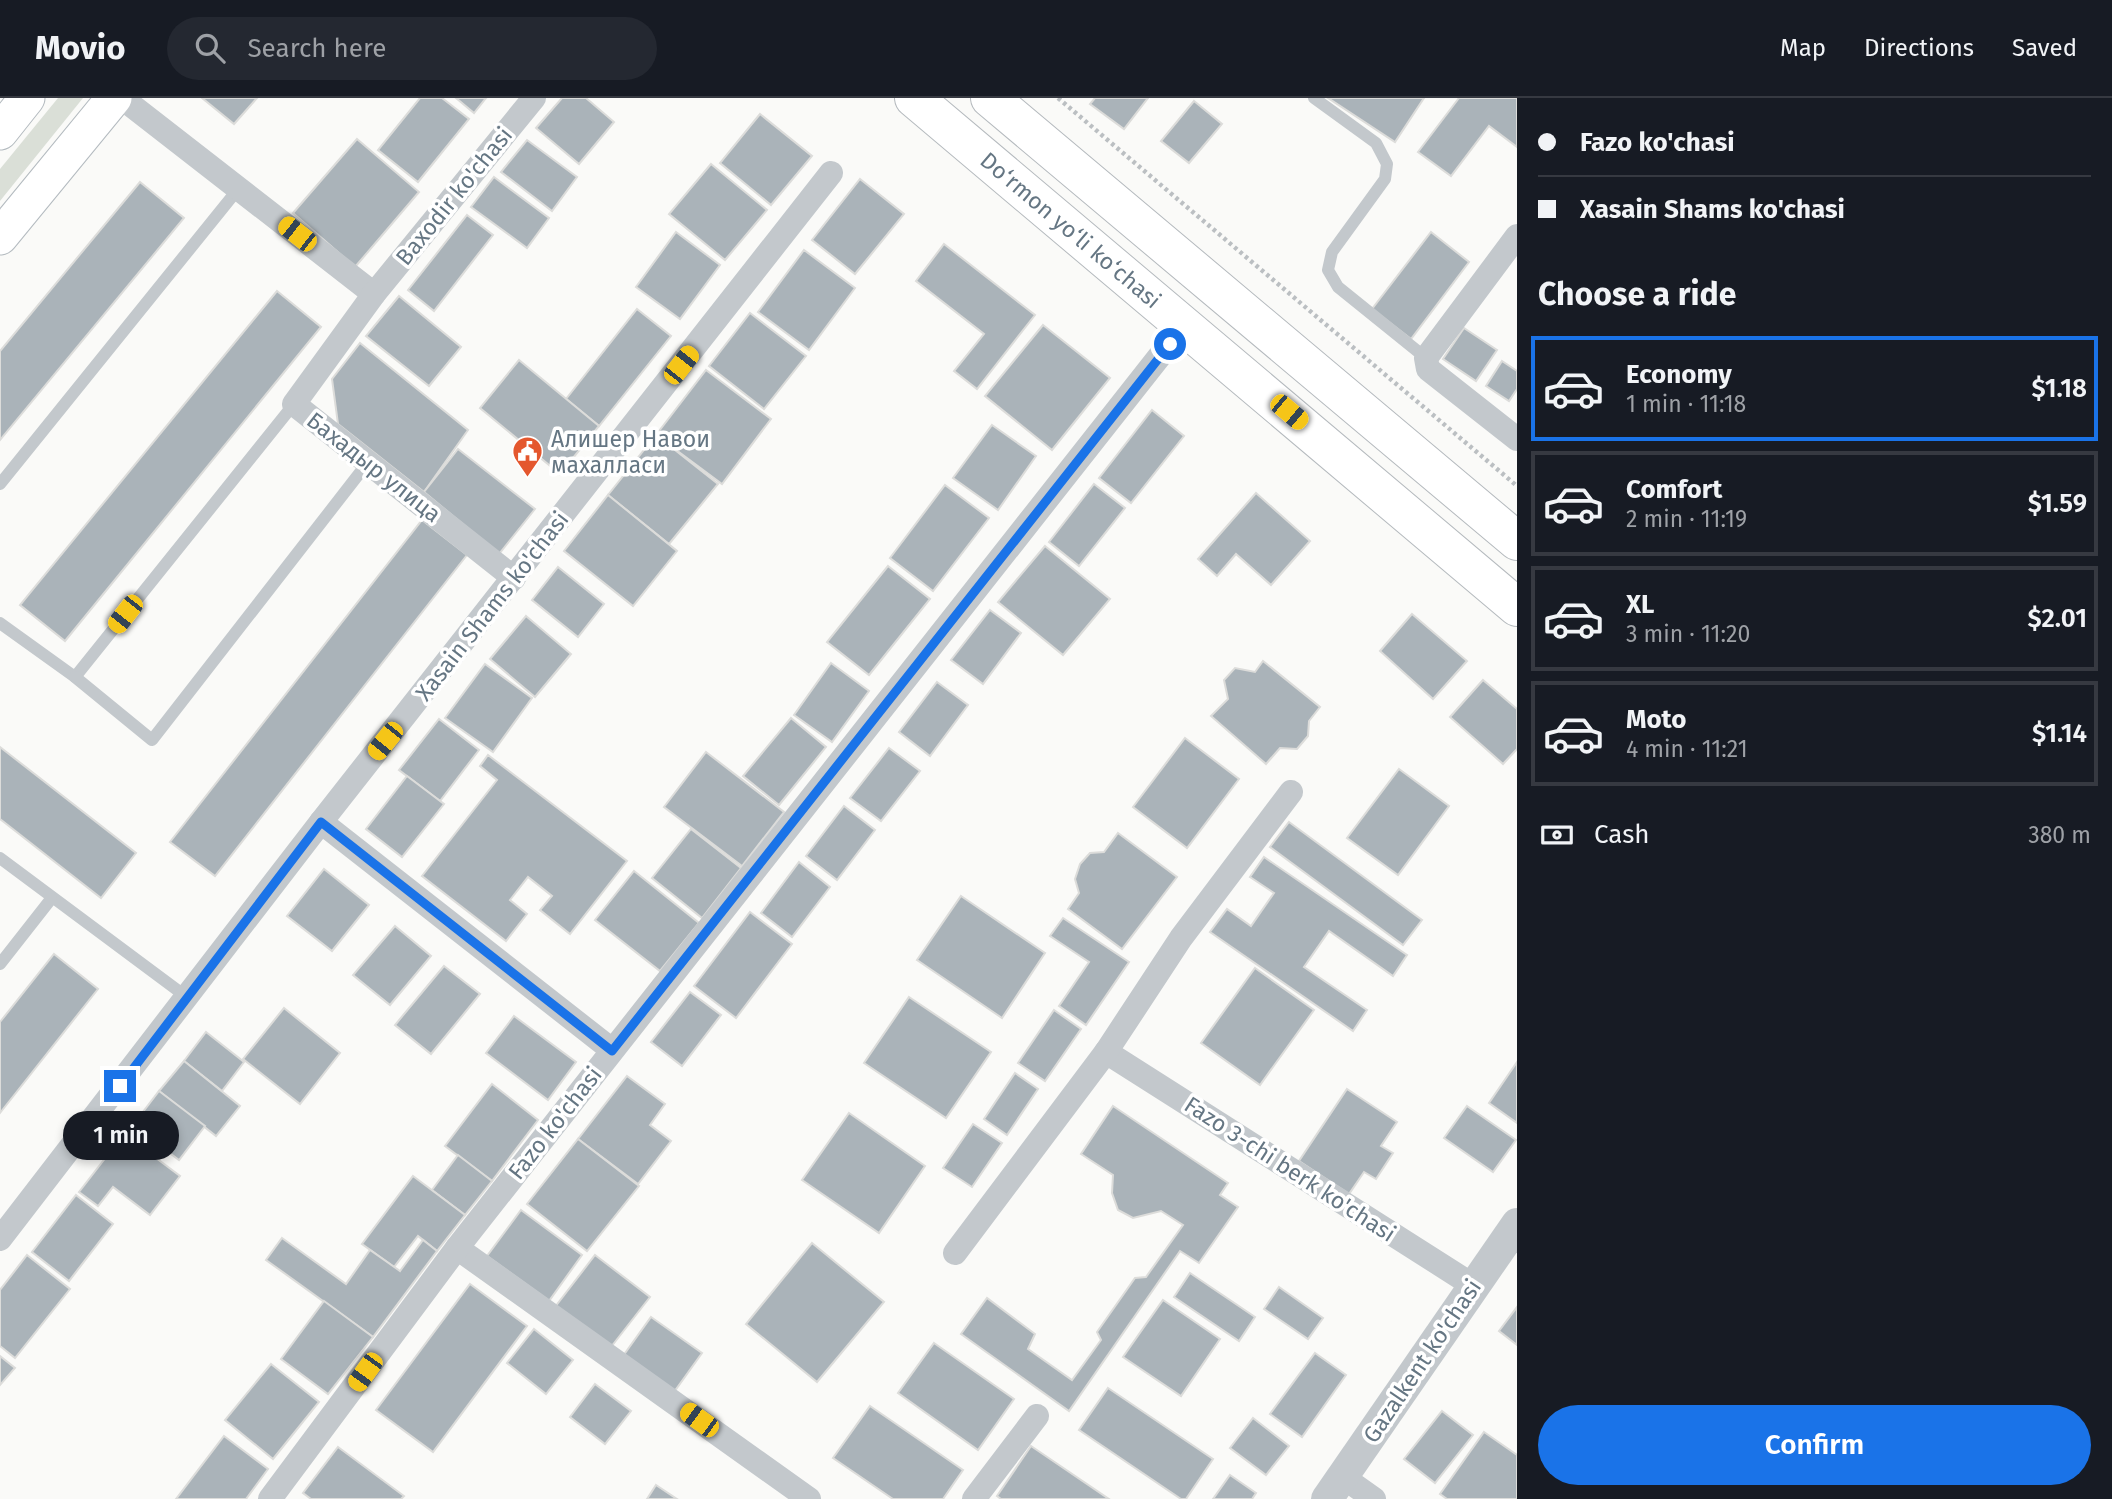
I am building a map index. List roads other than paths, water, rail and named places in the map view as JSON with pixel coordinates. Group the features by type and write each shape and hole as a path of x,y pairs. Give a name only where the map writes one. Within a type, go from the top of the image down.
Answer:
{"main road":[{"path":"0,132 27,98"},
{"path":"0,237 114,98"},
{"name":"Do‘rmon yo‘li ko‘chasi","path":"914,98 1185,324 1517,607"},
{"name":"Do‘rmon yo‘li ko‘chasi","path":"990,98 1517,541"}],"street":[{"path":"122,98 374,294"},
{"name":"Baxodir ko'chasi","path":"374,294 534,98"},
{"name":"Xasain Shams ko'chasi","path":"0,1239 321,822 831,173"},
{"path":"1517,236 1426,358 1428,369 1517,439"},
{"name":"Бахадыр улица","path":"374,294 294,404 514,578"},
{"name":"Fazo ko'chasi","path":"274,1498 457,1248 1185,324"},
{"path":"955,1253 1106,1052 1181,938 1291,792"},
{"path":"321,822 612,1051"},
{"name":"Fazo 3-chi berk ko'chasi","path":"1106,1052 1474,1286"},
{"name":"Gazalkent ko'chasi","path":"1335,1488 1517,1224"},
{"path":"457,1248 809,1499"},
{"path":"974,1499 1037,1416"},
{"path":"1335,1488 1374,1499"}],"lane":[{"path":"1314,98 1376,143 1387,164 1385,179 1332,253 1328,270 1338,287 1426,358"},
{"path":"0,484 239,188"},
{"path":"75,677 294,404"},
{"path":"0,622 75,677 152,740 362,470"},
{"path":"0,858 51,899 188,998"},
{"path":"0,964 51,899"}],"place":[{"name":"Алишер Навои махалласи","path":"528,479"}]}
